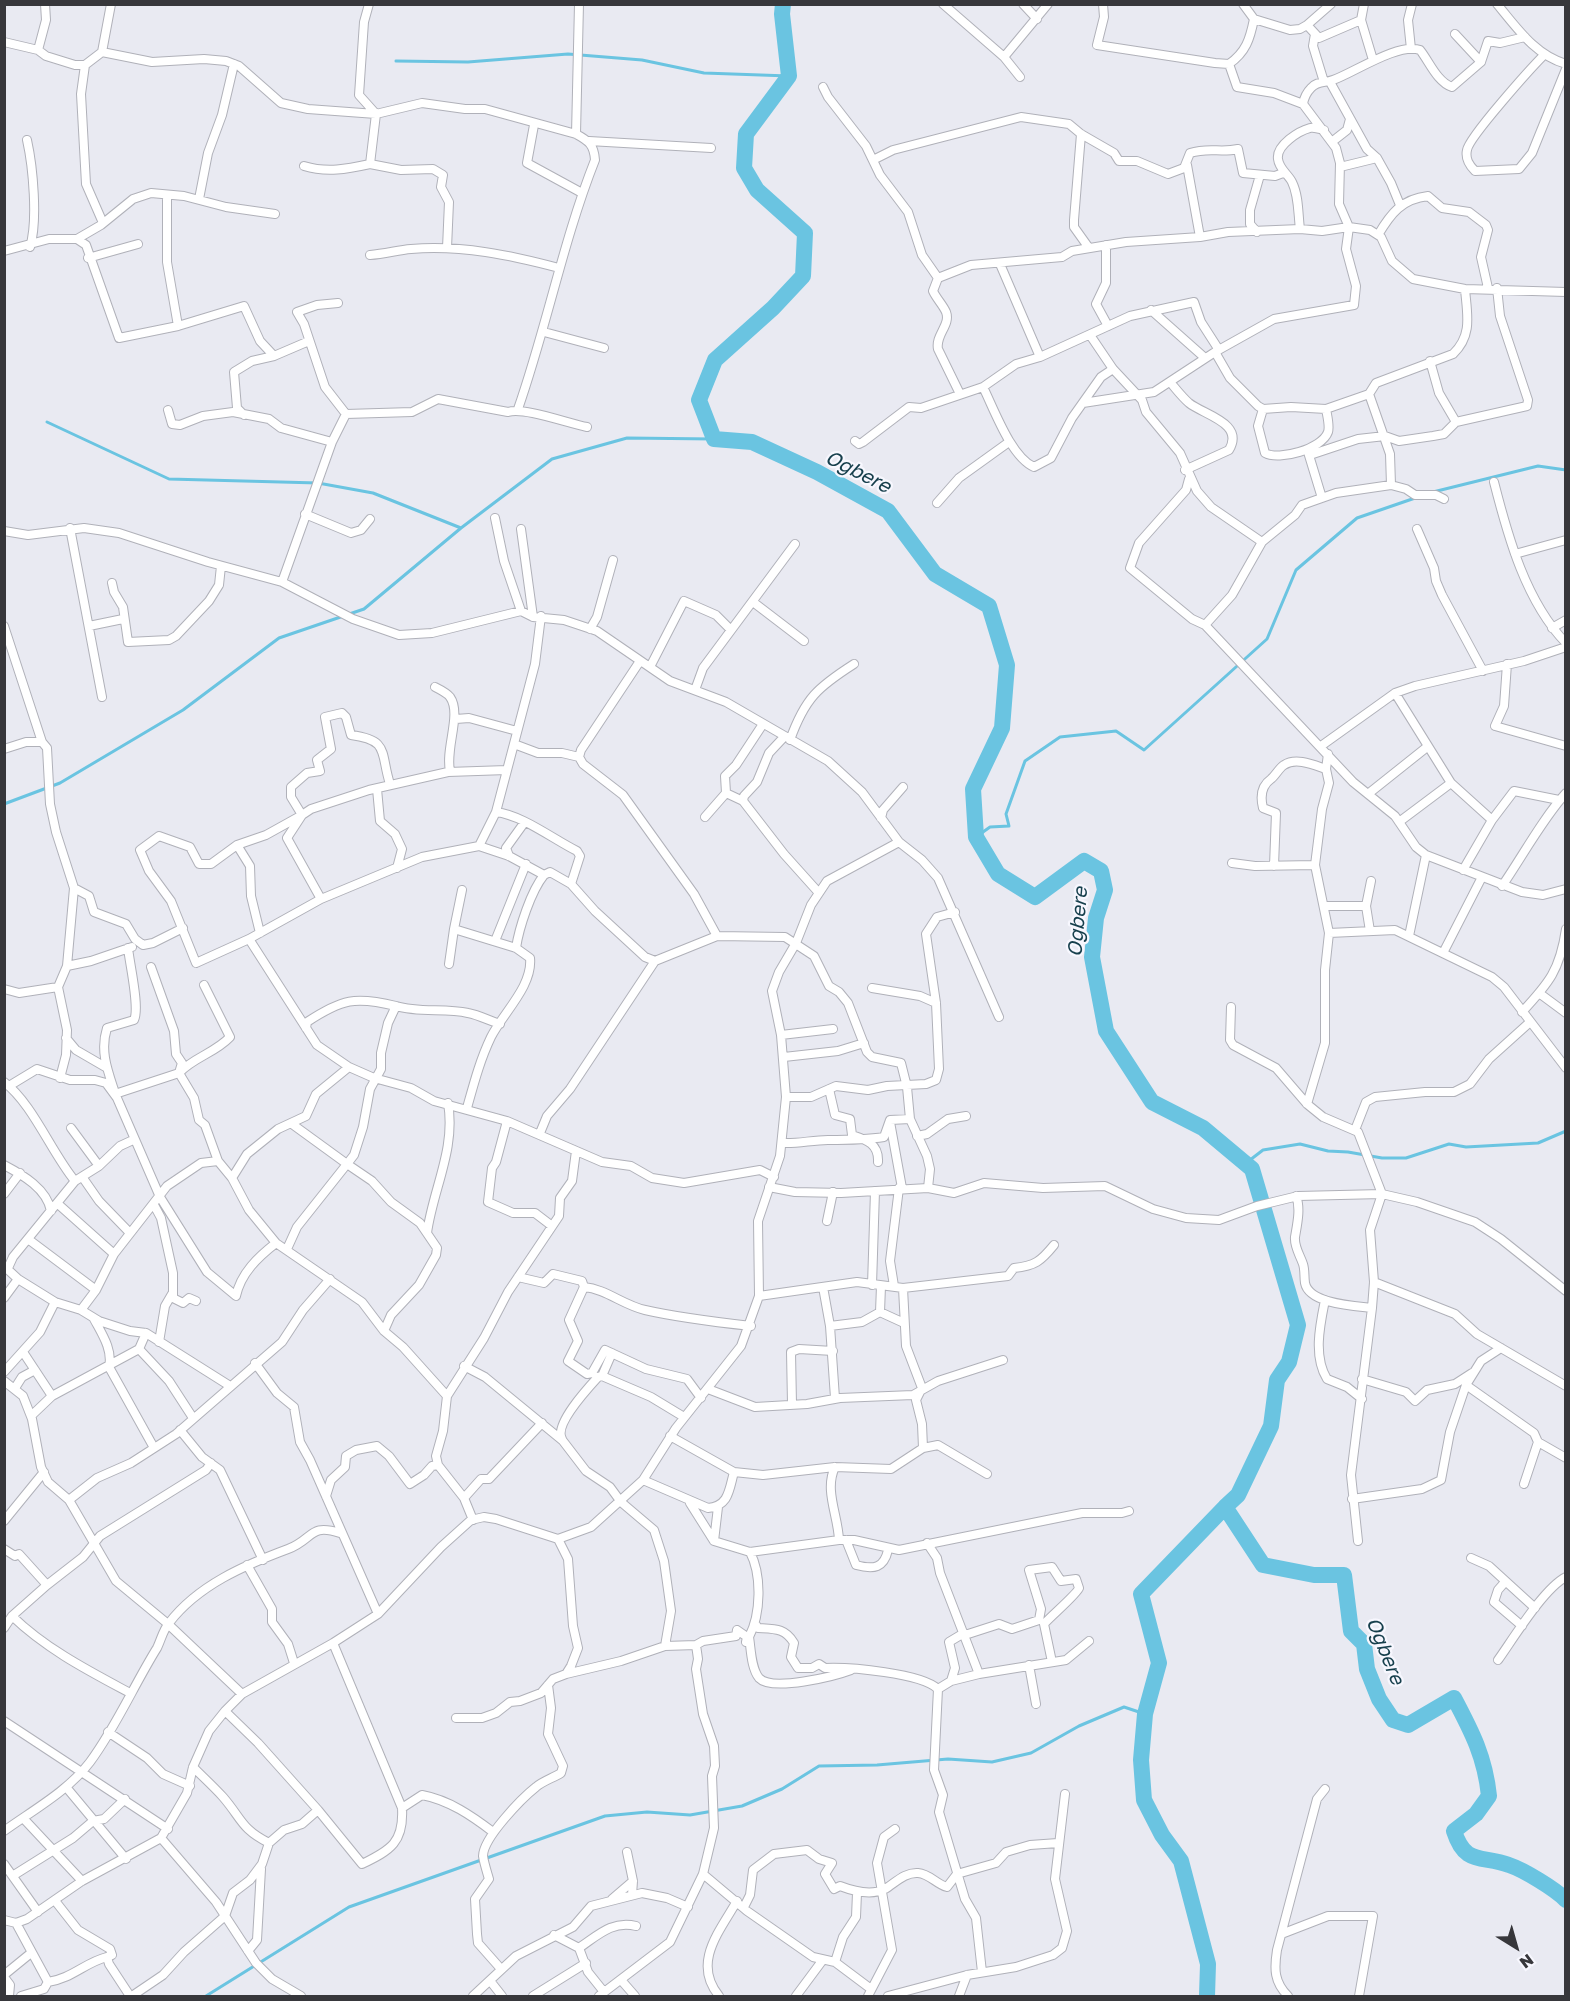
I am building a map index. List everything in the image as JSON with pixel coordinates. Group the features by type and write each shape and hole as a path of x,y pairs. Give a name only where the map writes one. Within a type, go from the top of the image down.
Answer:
{"street":[{"path":"38,50 46,20 45,4"},
{"path":"103,223 86,184 81,94 85,65 102,52 111,4"},
{"path":"357,113 364,22 369,4"},
{"path":"576,134 579,4"},
{"path":"943,4 1004,57 1020,76"},
{"path":"1023,4 1037,19"},
{"path":"1004,57 1048,4"},
{"path":"1103,4 1104,16 1097,45 1229,64"},
{"path":"1243,4 1254,19 1290,30 1307,25 1331,4"},
{"path":"1364,4 1361,20 1373,60"},
{"path":"1412,4 1408,20 1412,49"},
{"path":"1497,4 1544,55 1566,64"},
{"path":"1229,64 1250,41 1254,19"},
{"path":"1307,25 1319,38 1361,20"},
{"path":"1315,34 1313,46 1327,82 1367,149 1377,158 1400,204"},
{"path":"1455,34 1481,62"},
{"path":"1303,104 1311,88 1373,60 1412,49 1419,50 1446,85 1452,87 1481,62 1488,41 1500,43 1526,37"},
{"path":"4,42 38,50 46,56 85,65"},
{"path":"102,52 152,62 204,59 234,64 281,103 308,109 376,114 422,103 465,109 485,109 534,125 576,134 589,141 711,148"},
{"path":"1544,55 1476,133 1467,149 1468,164 1474,171 1519,170 1532,153 1566,69"},
{"path":"199,199 208,153 222,115 234,64"},
{"path":"1083,403 1154,392 1205,358 1274,319 1354,305 1356,286 1346,249 1349,227 1339,204 1340,167 1333,141 1303,104 1274,93 1237,87 1229,64"},
{"path":"823,87 828,97 866,146 880,175 908,212 922,255 938,278"},
{"path":"359,95 376,114 370,164"},
{"path":"873,160 892,150 1021,117 1069,124 1081,134 1114,153 1119,161 1137,161 1168,174 1187,165"},
{"path":"1333,141 1347,130 1350,119"},
{"path":"534,125 526,164 582,193"},
{"path":"1300,229 1294,189 1291,180 1283,173 1277,158 1283,146 1312,128 1324,130"},
{"path":"1081,134 1074,227 1089,248"},
{"path":"27,140 34,211 34,233 30,247"},
{"path":"518,409 544,332 558,268 595,159 595,150 589,141"},
{"path":"1200,237 1187,165 1190,153 1206,148 1226,152 1238,149 1243,173 1260,175 1283,173"},
{"path":"1340,167 1377,158"},
{"path":"304,166 318,170 341,170 370,164 400,170 433,169 443,175 441,187 449,202 447,248"},
{"path":"1257,232 1250,224 1250,210 1260,175"},
{"path":"4,252 30,247 49,239 77,239 103,223 134,199 151,193 199,199 226,207 274,214"},
{"path":"167,196 167,262 178,326"},
{"path":"1263,409 1258,426 1265,453 1283,457 1358,439 1385,436 1399,441 1444,434 1456,422 1527,406 1528,400 1481,257 1488,230 1478,216 1457,209 1442,208 1428,196 1400,204 1378,235"},
{"path":"960,394 938,349 937,342 945,327 946,312 933,291 938,278 971,265 1062,257 1072,251 1106,245 1200,237 1228,232 1300,229 1322,231 1349,227 1370,230 1378,235 1392,261 1413,279 1465,289 1492,288 1566,292"},
{"path":"77,239 86,245 88,258 118,338 178,326 244,306 260,341 274,356"},
{"path":"88,258 138,244"},
{"path":"1106,245 1106,283 1096,304 1108,326"},
{"path":"370,255 395,254 408,249 447,248 505,254 558,268"},
{"path":"1000,264 1040,357"},
{"path":"855,441 859,444 863,442 909,407 921,408 983,387 1016,364 1040,357 1108,326 1151,310 1194,302 1201,322 1230,378 1247,398 1263,409 1291,407 1326,409 1369,394 1376,383 1453,354 1465,340 1468,331 1465,289"},
{"path":"338,303 318,305 297,312 325,387 346,414"},
{"path":"1151,310 1205,358"},
{"path":"544,332 604,348"},
{"path":"1090,335 1113,369 1139,395 1146,412 1179,453 1189,479 1210,507 1262,542"},
{"path":"245,416 237,408 234,372 252,361 274,356 309,341"},
{"path":"1430,361 1439,393 1456,422"},
{"path":"983,387 1010,442 1028,465 1034,467 1051,458 1101,377 1113,369"},
{"path":"1170,382 1189,403 1227,425 1233,434 1233,443 1229,450 1185,470"},
{"path":"1369,394 1385,436 1392,469 1391,485"},
{"path":"346,414 412,412 438,399 508,412 518,409 552,420 587,427"},
{"path":"1308,451 1316,446 1328,432 1326,409"},
{"path":"168,410 172,424 180,425 203,416 234,412 269,419 281,428 332,442"},
{"path":"282,582 304,514 332,442 346,414"},
{"path":"937,503 959,478 1010,442"},
{"path":"1308,451 1322,498"},
{"path":"1189,479 1186,490 1139,543 1131,568 1192,619 1205,625 1328,754 1399,822 1416,847 1426,855 1502,886 1543,895 1566,889"},
{"path":"1494,482 1515,554 1548,624 1566,643"},
{"path":"1205,625 1232,595 1262,542 1295,515 1302,505 1366,487 1391,485 1406,489 1415,495 1436,495 1444,499"},
{"path":"304,514 351,533 362,530 370,519"},
{"path":"495,518 504,561 521,611"},
{"path":"4,531 28,535 70,528 119,533 221,566 282,582 353,619 399,635 432,633 521,611 537,617 564,620 590,629 670,681 726,702 828,761 847,776 898,842 922,860 938,878 955,912 999,1017"},
{"path":"70,528 102,697"},
{"path":"479,846 496,812 540,637 521,529"},
{"path":"1417,529 1434,567 1436,581 1442,595 1483,671"},
{"path":"1515,554 1566,540"},
{"path":"695,690 703,668 795,544"},
{"path":"590,629 597,617 613,560"},
{"path":"112,583 114,592 123,607 128,642 169,640 176,636 208,601 219,585 221,566"},
{"path":"650,667 684,601 716,615 730,630"},
{"path":"753,602 804,641"},
{"path":"89,626 123,619"},
{"path":"1552,628 1566,620"},
{"path":"4,626 9,653 48,753 47,781 56,832 74,888 67,966 58,987 66,1038 66,1055 60,1078"},
{"path":"1321,746 1395,693 1566,647"},
{"path":"640,661 581,750 579,757 583,764 623,795 694,894 717,936"},
{"path":"743,801 744,796 757,782 769,753 787,738 822,683 854,664"},
{"path":"1507,664 1504,706 1495,726 1566,746"},
{"path":"435,687 450,696 456,719 450,739 450,771"},
{"path":"1395,693 1451,783 1492,820"},
{"path":"302,815 291,797 291,787 307,772 320,771 317,760 331,749 325,717 342,713 351,735 372,738 383,752 390,784"},
{"path":"456,719 469,718 517,731"},
{"path":"705,817 726,793 725,776 736,765 763,724"},
{"path":"4,748 26,742 42,742"},
{"path":"514,744 538,753 562,753 579,757"},
{"path":"1368,794 1427,747"},
{"path":"1307,1104 1325,1043 1325,970 1329,933 1316,865 1322,809 1329,783 1326,769 1328,754"},
{"path":"1274,866 1276,813 1263,808 1265,781 1283,765 1292,763 1305,762 1326,769"},
{"path":"507,770 450,771 390,784 327,804 266,835 237,845 211,864 199,864 190,847 159,836 140,850 148,871 171,901 196,963 249,939 321,899 422,857 479,846 509,856 571,884 595,911 653,964"},
{"path":"1399,822 1451,783"},
{"path":"881,818 883,810 903,787"},
{"path":"377,789 380,821 394,834 402,849 397,868"},
{"path":"1463,870 1492,820 1514,791 1560,803"},
{"path":"726,793 743,801 784,854 819,893"},
{"path":"1502,886 1566,793"},
{"path":"496,812 513,814 524,823 577,850 580,856 571,884"},
{"path":"302,815 287,837 321,899"},
{"path":"509,856 506,848 524,823"},
{"path":"4,1920 16,1923 38,1912 56,1902 82,1881 161,1838 190,1786 193,1767 209,1731 225,1711 242,1694 333,1643 378,1614 441,1546 473,1520 484,1517 496,1519 558,1539 591,1527 643,1480 670,1436 741,1346 751,1326 759,1296 758,1221 774,1177 782,1143 786,1097 784,1057 772,991 827,881 898,842"},
{"path":"237,845 250,866 251,896 260,933"},
{"path":"1409,936 1426,855"},
{"path":"1232,863 1274,866 1316,865"},
{"path":"495,941 526,864"},
{"path":"516,948 517,936 537,884 547,873"},
{"path":"1443,953 1482,878"},
{"path":"1370,931 1366,906 1371,881"},
{"path":"74,888 89,896 94,912 126,924 135,939 143,945"},
{"path":"449,964 462,890"},
{"path":"1324,906 1366,906"},
{"path":"786,1097 811,1097 836,1086 868,1090 887,1086 908,1087 936,1080 939,1069 936,1003 926,934 937,917 955,912"},
{"path":"67,966 153,943 183,928"},
{"path":"454,929 516,948 530,958 530,970 501,1024 493,1033 481,1059 467,1108"},
{"path":"1522,1012 1550,982 1563,962 1566,929"},
{"path":"1329,933 1395,930 1492,977 1504,987 1529,1023 1566,1068"},
{"path":"540,1133 547,1116 570,1089 653,964 717,936 785,937 814,956 829,986 839,992 848,1003 867,1052 872,1057 902,1063 908,1087 910,1119 930,1169 928,1188"},
{"path":"249,939 322,1051 349,1067 374,1078 411,1088 434,1101 467,1108 540,1133 602,1162 631,1166 652,1178 667,1182 684,1183 760,1170 774,1177"},
{"path":"128,948 129,969 138,1012 134,1020 107,1028 103,1040 107,1068 116,1096 133,1140 160,1197 207,1272 236,1296 251,1266 276,1243"},
{"path":"151,967 174,1031 176,1054 182,1063 180,1073 194,1098 199,1120 205,1125 218,1161 232,1178 249,1210 276,1243 362,1302 384,1331 403,1347 447,1396"},
{"path":"116,1096 180,1073 186,1066 222,1045 230,1037 204,985"},
{"path":"4,989 19,993 58,987"},
{"path":"872,988 920,996 936,1003"},
{"path":"1539,993 1566,1013"},
{"path":"306,1028 307,1022 326,1009 352,999 407,1010 426,1008 470,1013 501,1024"},
{"path":"287,1249 297,1227 354,1155 374,1078 381,1069 381,1053 388,1023 396,1006"},
{"path":"1231,1006 1230,1040 1233,1045 1276,1068 1307,1104 1323,1117 1355,1130 1365,1147 1382,1194 1370,1230 1374,1282 1372,1308 1362,1379 1362,1399 1352,1457 1352,1499 1358,1541"},
{"path":"1355,1130 1366,1102 1376,1097 1425,1092 1454,1092 1470,1084 1489,1059 1529,1023"},
{"path":"781,1035 833,1029"},
{"path":"66,1038 76,1050 107,1068"},
{"path":"784,1057 838,1051 864,1043"},
{"path":"232,1178 247,1154 278,1129 306,1116 316,1094 349,1067"},
{"path":"116,1096 106,1083 60,1078 37,1069 6,1083 38,1122 63,1167 79,1180 130,1233"},
{"path":"828,1089 835,1115 850,1119 852,1135 865,1140 876,1149 878,1162"},
{"path":"427,1233 431,1204 440,1184 449,1145 452,1122 448,1103"},
{"path":"917,1136 927,1134 948,1119 966,1116"},
{"path":"890,1120 910,1119"},
{"path":"782,1143 802,1144 826,1140 865,1140 884,1137 890,1120"},
{"path":"890,1120 901,1188 890,1261 898,1287 906,1346 922,1388"},
{"path":"507,1121 496,1162 492,1167 488,1202 513,1213 535,1213 552,1226"},
{"path":"292,1124 372,1180 391,1202 420,1223 436,1248 436,1255 412,1295 388,1318 384,1331"},
{"path":"71,1128 99,1166"},
{"path":"133,1140 120,1146 99,1166 79,1180 6,1267 18,1279 55,1302 81,1310 94,1319 130,1331 146,1333 230,1386"},
{"path":"473,1520 464,1498 438,1465 436,1450 443,1431 447,1396 464,1366 484,1338 518,1277 559,1216 560,1198 572,1181 576,1151"},
{"path":"81,1310 96,1290 114,1254 167,1186 201,1163 218,1161"},
{"path":"4,1165 20,1173 49,1199 51,1211"},
{"path":"4,1194 20,1173"},
{"path":"769,1187 795,1192 928,1188 954,1193 984,1183 1043,1188 1104,1186 1153,1209 1186,1218 1219,1220 1257,1206 1296,1196 1382,1194 1417,1202 1475,1222 1501,1239 1566,1291"},
{"path":"875,1191 876,1286 880,1312"},
{"path":"827,1221 833,1192"},
{"path":"1296,1196 1299,1211 1295,1226 1296,1245 1304,1265 1305,1282 1315,1296 1325,1300 1372,1308"},
{"path":"58,1204 114,1254"},
{"path":"154,1205 161,1218 172,1273 173,1298 183,1303 189,1298 196,1301"},
{"path":"28,1239 96,1290"},
{"path":"759,1296 857,1282 898,1287 1008,1276 1014,1268 1034,1266 1041,1262 1053,1245"},
{"path":"518,1277 543,1283 554,1274 582,1281 584,1287 569,1320 578,1341 568,1361 586,1374 592,1373 605,1350 646,1369 687,1379 701,1398"},
{"path":"4,1298 18,1279"},
{"path":"69,1500 97,1478 131,1463 153,1446 162,1444 180,1430 282,1342 303,1310 330,1279"},
{"path":"1374,1282 1455,1314 1477,1334 1566,1386"},
{"path":"584,1287 596,1288 643,1310 694,1321 751,1326"},
{"path":"824,1287 833,1351 835,1398"},
{"path":"159,1342 165,1306 172,1294"},
{"path":"1325,1300 1319,1331 1320,1366 1327,1379 1347,1387 1362,1399"},
{"path":"4,1371 40,1332 55,1302"},
{"path":"880,1312 904,1323"},
{"path":"830,1326 862,1322 880,1312"},
{"path":"94,1319 108,1347 111,1358 109,1367 153,1446"},
{"path":"31,1416 52,1396 139,1349 146,1333"},
{"path":"1352,1499 1422,1489 1441,1480 1450,1432 1466,1385 1482,1361 1501,1348"},
{"path":"139,1349 169,1381 193,1418"},
{"path":"792,1404 791,1352 799,1349 833,1351"},
{"path":"23,1352 52,1396"},
{"path":"563,1441 560,1434 561,1428 578,1400 598,1377 602,1376 612,1353"},
{"path":"708,1389 755,1407 807,1404 835,1398 914,1397 922,1388 1003,1360"},
{"path":"255,1363 277,1393 294,1407 300,1442 378,1614"},
{"path":"464,1366 485,1377 563,1441 586,1471 610,1487 621,1502 654,1530 660,1541 671,1611 665,1646"},
{"path":"15,1388 22,1377 35,1370"},
{"path":"1362,1379 1406,1392 1415,1401 1427,1390 1455,1384 1474,1372"},
{"path":"602,1376 651,1397 684,1417"},
{"path":"4,1382 24,1396 31,1416 41,1467 48,1482 69,1500 93,1545 116,1581 168,1624 242,1694"},
{"path":"1466,1385 1530,1429 1538,1442 1566,1458"},
{"path":"914,1397 922,1424 923,1448"},
{"path":"464,1498 481,1479 489,1479 542,1423"},
{"path":"180,1430 202,1457 219,1470 263,1560"},
{"path":"670,1436 734,1472 763,1475 835,1467 891,1469 923,1448 938,1445 987,1473"},
{"path":"1524,1484 1538,1442"},
{"path":"326,1497 332,1480 345,1467 346,1456 356,1450 378,1446 389,1456 410,1484 424,1475 432,1466 438,1465"},
{"path":"4,1628 12,1616 83,1557 116,1524 206,1470 211,1463"},
{"path":"835,1467 829,1481 843,1540 856,1565 874,1568 880,1566 885,1561 888,1550"},
{"path":"4,1521 44,1472"},
{"path":"643,1480 690,1503 708,1508 718,1507 727,1500 734,1472"},
{"path":"690,1503 714,1541 750,1552 843,1540 888,1550 899,1550 927,1543 1001,1532 1082,1513 1122,1514 1129,1511"},
{"path":"714,1541 718,1507"},
{"path":"4,1831 66,1787 82,1771 108,1732 168,1624 212,1584 247,1565 293,1547 323,1527 340,1533"},
{"path":"558,1539 568,1559 573,1626 578,1648 566,1674"},
{"path":"927,1543 937,1558 940,1572 979,1674"},
{"path":"4,1549 15,1556 19,1554 47,1585"},
{"path":"750,1552 758,1573 756,1625 749,1637 751,1655"},
{"path":"1471,1558 1489,1566 1535,1608"},
{"path":"247,1565 272,1609 272,1622 288,1644 294,1663"},
{"path":"951,1681 955,1668 949,1642 965,1634 999,1624 1012,1629 1039,1620 1041,1609 1029,1570 1052,1567 1061,1581 1076,1579 1079,1588 1077,1594 1060,1605 1044,1624 1052,1662"},
{"path":"1498,1660 1535,1608 1566,1576"},
{"path":"1505,1582 1498,1590 1494,1602 1522,1626"},
{"path":"12,1616 34,1635 76,1663 130,1694"},
{"path":"756,1625 758,1628 784,1630 788,1634 794,1643 791,1657 798,1668 812,1668 819,1664 825,1668 852,1669 906,1677 932,1683 938,1689 934,1770 943,1795 939,1812 964,1899 976,1918 982,1972"},
{"path":"456,1718 489,1715 510,1702 520,1701 541,1693 553,1679 566,1674 621,1661 665,1646 696,1645 703,1641 736,1635 737,1630 747,1637 746,1642 758,1677 766,1683 799,1683 838,1675 852,1669"},
{"path":"938,1689 951,1681 979,1674 1074,1656 1089,1641"},
{"path":"225,1711 258,1743 318,1810 362,1864 394,1845 403,1827 402,1808 333,1643"},
{"path":"554,1935 579,1948 588,1972 602,1994 669,1942 688,1907 703,1874 714,1828 712,1776 715,1766 714,1746 703,1714 696,1669 699,1659 696,1645"},
{"path":"1029,1665 1036,1704"},
{"path":"501,1969 478,1943 476,1899 489,1879 483,1856 493,1832 500,1826 506,1815 536,1787 561,1773 562,1766 548,1734 551,1708 548,1685"},
{"path":"4,1721 168,1829"},
{"path":"108,1732 147,1758 163,1774 190,1786"},
{"path":"193,1767 225,1799 238,1820 252,1835 269,1843"},
{"path":"66,1787 126,1859"},
{"path":"1288,1996 1278,1982 1274,1970 1277,1950 1284,1933 1317,1799 1325,1789"},
{"path":"888,1996 968,1975 1016,1967 1053,1955 1062,1948 1067,1931 1055,1879 1065,1794"},
{"path":"402,1808 422,1795 439,1798 472,1816 493,1832"},
{"path":"14,1875 54,1851 93,1821 104,1819 125,1799"},
{"path":"248,1951 257,1940 258,1891 262,1864 269,1843 284,1830 302,1824 318,1810"},
{"path":"23,1818 82,1881"},
{"path":"703,1874 744,1907 822,1961 835,1962 869,1993 892,1950 883,1890 878,1876 880,1848 884,1837 895,1829"},
{"path":"161,1838 225,1916 248,1951 272,1978 301,1996"},
{"path":"744,1907 750,1895 753,1870 774,1854 807,1850 819,1859 832,1863 825,1874 834,1889 840,1886 857,1893 883,1890 910,1874 928,1875 938,1885 947,1887 957,1874 996,1863 1005,1852 1030,1845 1058,1843"},
{"path":"627,1852 633,1881 632,1895"},
{"path":"4,1864 14,1875 38,1912"},
{"path":"107,1958 131,1996 163,1976 184,1952 225,1916 233,1893 250,1880 262,1864"},
{"path":"610,1901 633,1881"},
{"path":"835,1962 843,1937 856,1917 857,1893"},
{"path":"473,1996 491,1982 501,1969 516,1956 573,1927 591,1906 632,1895 652,1894 688,1907"},
{"path":"718,1996 710,1985 707,1953 737,1901"},
{"path":"48,1982 60,1980 85,1969 96,1960 112,1955 104,1943 90,1940 78,1930 56,1902"},
{"path":"1284,1933 1328,1916 1373,1916 1359,1996"},
{"path":"16,1923 48,1982"},
{"path":"579,1948 601,1931 617,1924 636,1926"},
{"path":"9,1996 10,1986 4,1976 31,1953"},
{"path":"796,1996 822,1961"},
{"path":"533,1996 571,1970 586,1963"},
{"path":"959,1996 968,1975"},
{"path":"621,1980 635,1996"},
{"path":"21,1996 45,1989 48,1982"},
{"path":"491,1982 502,1996"}],"waterway":[{"name":"Ogbere","path":"783,4 782,14 789,76 746,134 744,168 757,190 805,233 803,276 773,308 715,360 699,400 714,439 752,442 817,472 888,511 935,574 989,606 1007,665 1002,728 973,789 976,837 998,874 1035,897 1084,861 1101,871 1105,890 1096,918 1092,957 1106,1031 1152,1102 1203,1128 1252,1169 1298,1325 1289,1362 1277,1380 1271,1426 1238,1495 1225,1507 1263,1565 1314,1575 1344,1575 1351,1631 1364,1644 1367,1669 1379,1699 1393,1720 1408,1725 1454,1698 1477,1745 1489,1796 1476,1814 1454,1831 1458,1842 1469,1855 1515,1867 1547,1885 1566,1900"},
{"path":"396,61 468,62 568,54 642,60 704,73 789,76"},
{"path":"47,422 169,479 318,483 373,493 461,528"},
{"path":"4,804 60,783 183,710 279,638 364,609 461,528 552,459 627,438 714,439"},
{"path":"1433,492 1538,466 1566,470"},
{"path":"976,837 990,827 1009,826 1006,814 1025,761 1060,737 1116,731 1144,750 1267,639 1296,570 1357,518 1418,497"},
{"path":"1252,1169 1250,1160 1263,1150 1300,1144 1328,1151 1382,1158 1406,1158 1449,1144 1466,1147 1538,1143 1566,1131"},
{"path":"1207,1996 1208,1964 1181,1861 1162,1835 1144,1800 1141,1760 1145,1714 1159,1663 1141,1594 1225,1507"},
{"path":"206,1996 349,1907 605,1816 647,1812 690,1815 742,1806 782,1789 819,1766 877,1765 948,1759 992,1762 1031,1753 1079,1726 1124,1707 1145,1714"}]}
